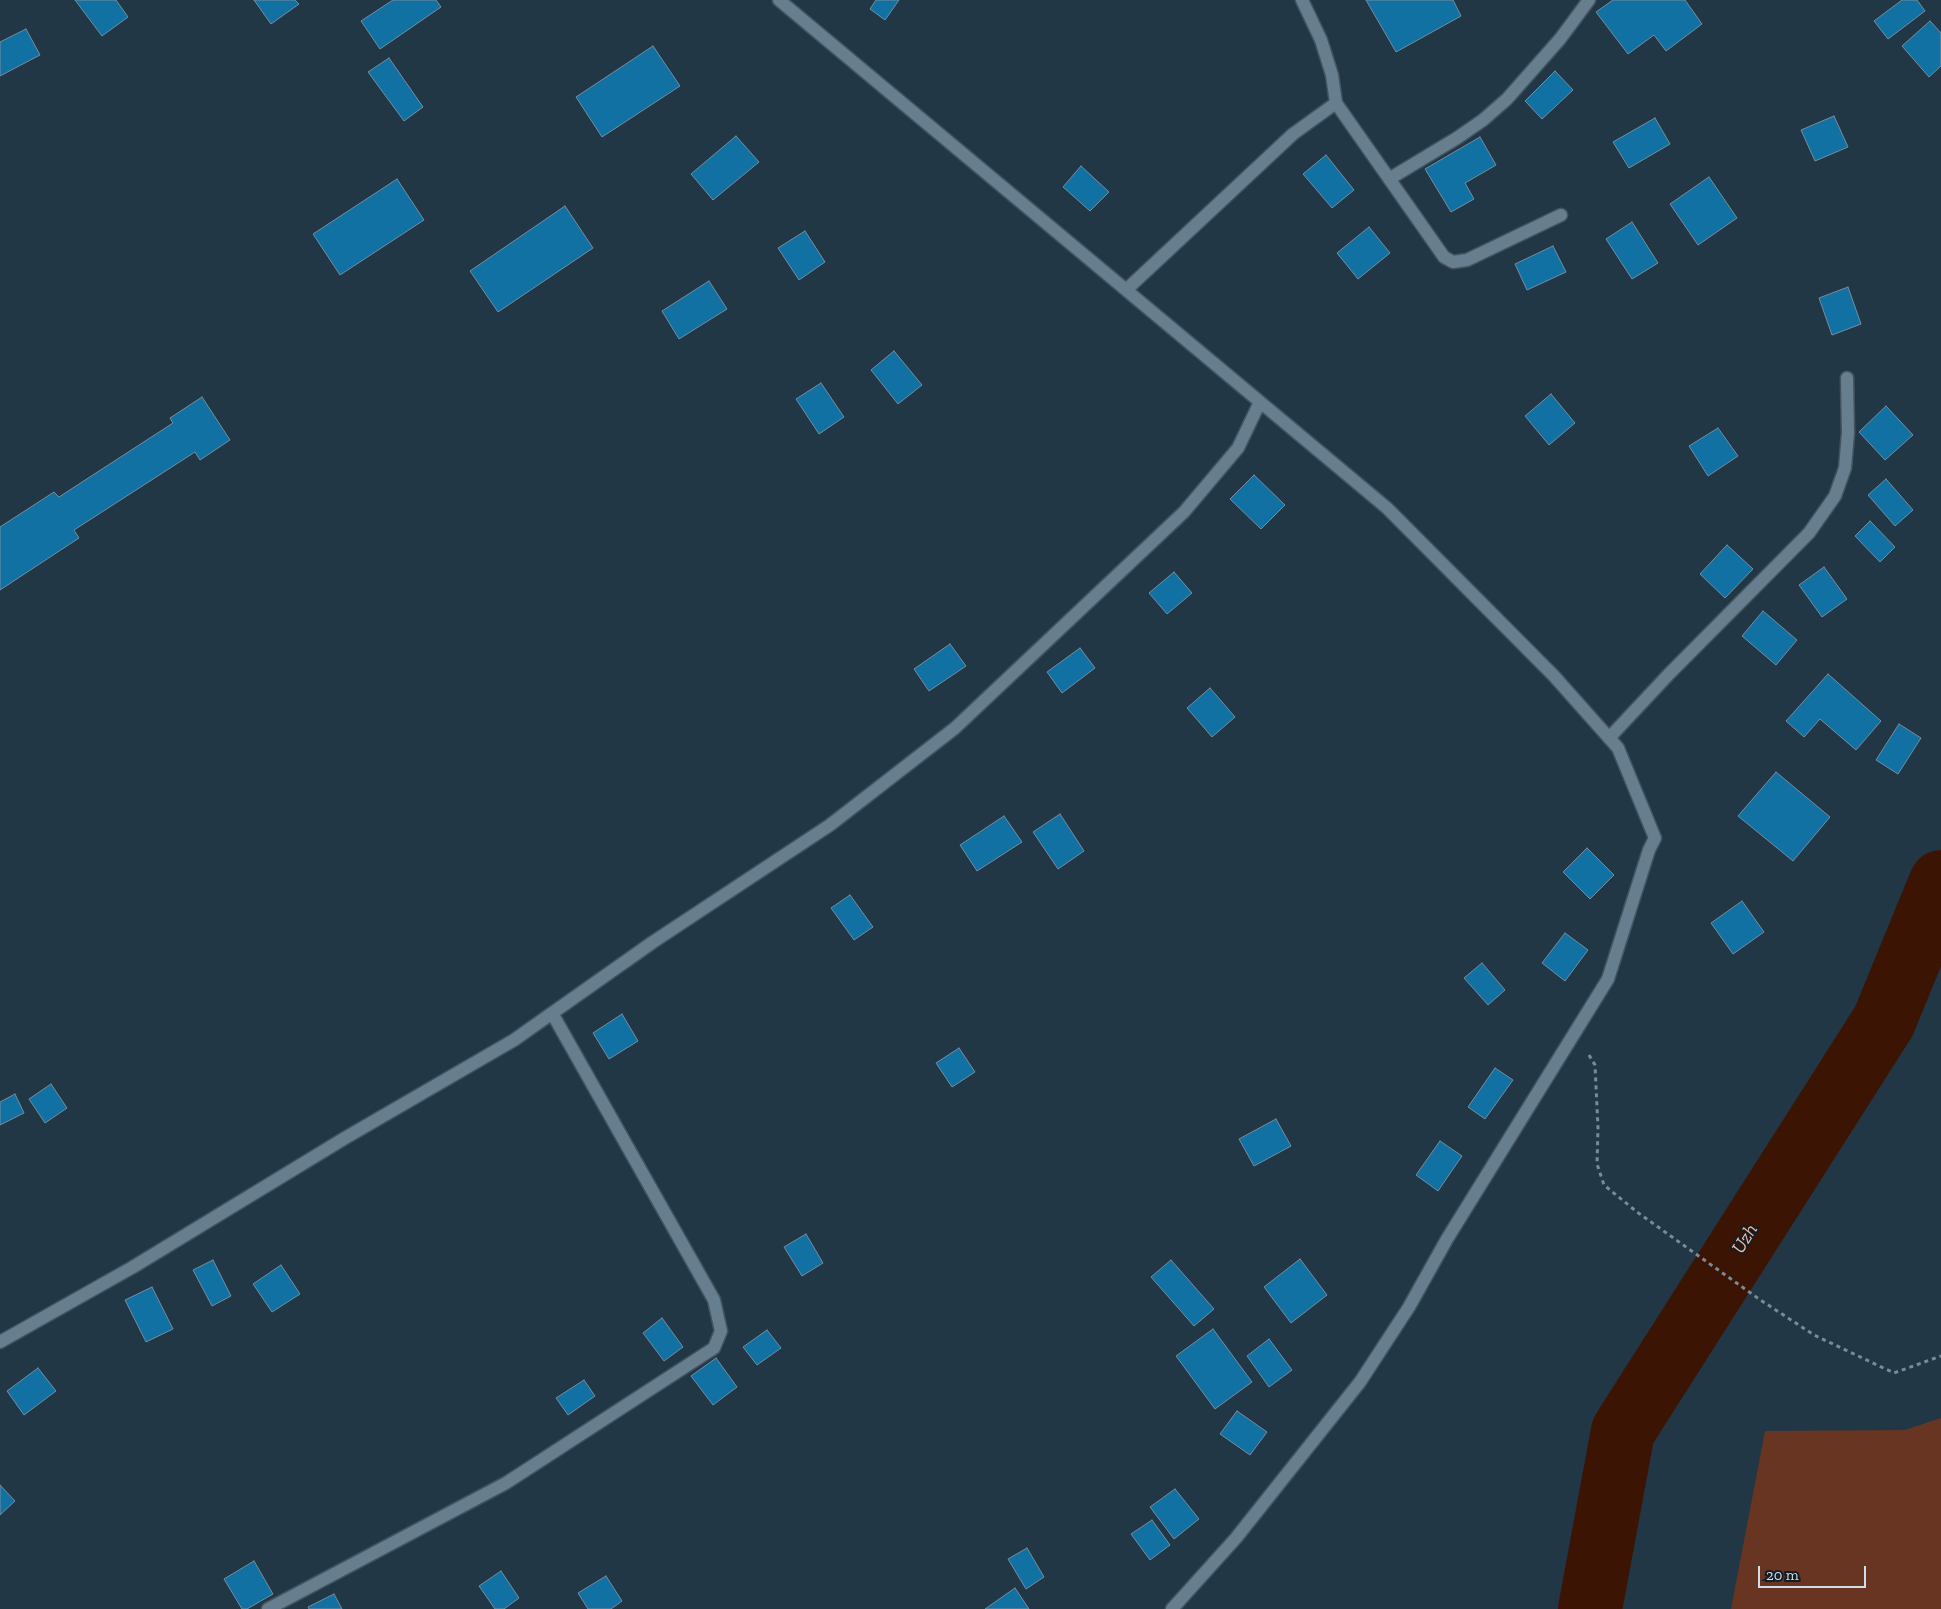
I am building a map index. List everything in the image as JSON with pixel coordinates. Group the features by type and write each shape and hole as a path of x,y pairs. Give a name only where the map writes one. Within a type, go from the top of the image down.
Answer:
{"street":[{"path":"779,0 1387,508 1554,676 1618,748 1655,838 1649,850 1608,979 1447,1239 1409,1307 1360,1382 1236,1538 1172,1609"},
{"path":"1302,0 1322,40 1332,76 1336,103 1444,257 1453,262 1467,260 1560,215"},
{"path":"1389,179 1484,120 1538,65 1588,0"},
{"path":"1126,290 1293,134 1336,103"},
{"path":"1609,738 1669,674 1809,533 1835,496 1845,468 1848,433 1847,378"},
{"path":"0,1342 133,1267 353,1133 514,1040 653,942 830,826 954,728 1184,512 1238,448 1260,402"},
{"path":"268,1609 506,1483 714,1348 721,1331 714,1300 552,1013"}],"path":[{"path":"1575,1033 1596,1066 1597,1164 1604,1186 1637,1212 1814,1335 1894,1373 1941,1356"}],"shaded area":[{"path":"1941,1418 1941,1609 1731,1609 1765,1431 1905,1430"}],"building":[{"path":"75,0 116,0 128,17 102,36"},
{"path":"254,0 295,0 299,4 271,24"},
{"path":"393,0 436,0 441,7 380,49 361,21"},
{"path":"876,0 899,0 885,20 870,9"},
{"path":"1366,0 1453,0 1461,16 1396,52"},
{"path":"1613,0 1685,0 1702,24 1666,51 1654,35 1628,54 1596,12"},
{"path":"1902,0 1917,0 1925,11 1888,39 1874,21"},
{"path":"1930,21 1941,33 1941,66 1929,77 1902,46"},
{"path":"26,29 40,55 0,76 0,42"},
{"path":"653,46 680,86 602,137 576,97"},
{"path":"389,58 423,107 404,121 368,72"},
{"path":"1555,71 1573,90 1542,119 1525,101"},
{"path":"1834,116 1848,147 1815,161 1801,130"},
{"path":"1655,118 1670,144 1629,168 1613,142"},
{"path":"736,136 759,162 713,200 691,174"},
{"path":"1480,137 1496,165 1465,183 1474,199 1451,212 1425,169"},
{"path":"1326,155 1354,190 1332,208 1303,174"},
{"path":"1081,166 1109,192 1090,211 1063,187"},
{"path":"1709,177 1737,218 1698,245 1670,204"},
{"path":"397,179 424,220 340,275 313,234"},
{"path":"565,206 593,248 498,312 470,271"},
{"path":"1632,222 1658,263 1632,279 1606,239"},
{"path":"1369,227 1390,253 1358,279 1337,253"},
{"path":"805,231 825,262 799,280 778,248"},
{"path":"1553,246 1566,272 1527,290 1515,264"},
{"path":"709,281 727,309 679,339 662,311"},
{"path":"1848,287 1861,324 1832,335 1819,298"},
{"path":"894,351 922,385 898,404 871,370"},
{"path":"821,383 844,417 819,434 796,399"},
{"path":"1551,394 1575,423 1549,445 1525,416"},
{"path":"202,397 230,440 200,460 195,452 74,530 79,538 0,590 0,527 54,492 59,497 173,423 170,418"},
{"path":"1886,406 1913,435 1885,460 1859,432"},
{"path":"1718,428 1738,456 1708,476 1689,446"},
{"path":"1254,475 1285,505 1261,529 1230,499"},
{"path":"1886,479 1913,510 1895,526 1868,495"},
{"path":"1870,521 1895,547 1880,562 1855,536"},
{"path":"1727,545 1753,569 1725,598 1700,574"},
{"path":"1824,567 1847,599 1822,617 1799,585"},
{"path":"1174,572 1192,593 1167,614 1149,593"},
{"path":"1763,611 1797,640 1776,665 1742,636"},
{"path":"950,644 966,666 929,691 914,669"},
{"path":"1080,648 1095,668 1062,693 1047,672"},
{"path":"1828,674 1881,721 1856,750 1820,719 1804,737 1786,721"},
{"path":"1210,688 1235,717 1212,737 1187,708"},
{"path":"1899,724 1921,738 1898,774 1876,760"},
{"path":"1776,772 1830,817 1793,861 1738,816"},
{"path":"1060,814 1084,851 1058,869 1033,832"},
{"path":"1004,816 1022,842 977,871 960,845"},
{"path":"1587,848 1614,875 1590,899 1563,872"},
{"path":"850,895 873,927 854,940 831,908"},
{"path":"1742,901 1764,932 1733,954 1711,923"},
{"path":"1565,933 1588,950 1565,981 1542,963"},
{"path":"1482,963 1505,990 1488,1005 1464,978"},
{"path":"622,1014 638,1041 609,1059 593,1033"},
{"path":"959,1048 975,1072 952,1087 936,1063"},
{"path":"1495,1068 1513,1080 1485,1119 1468,1107"},
{"path":"51,1084 67,1108 45,1123 29,1099"},
{"path":"15,1094 24,1113 0,1125 0,1102"},
{"path":"1276,1119 1291,1146 1254,1166 1239,1139"},
{"path":"1440,1141 1462,1156 1438,1191 1416,1175"},
{"path":"806,1234 823,1263 802,1276 784,1247"},
{"path":"1300,1259 1327,1295 1291,1323 1264,1287"},
{"path":"213,1260 231,1296 212,1306 193,1270"},
{"path":"1171,1260 1214,1309 1194,1326 1151,1277"},
{"path":"281,1265 300,1294 272,1312 253,1284"},
{"path":"152,1287 173,1329 146,1342 125,1300"},
{"path":"662,1318 683,1347 664,1361 643,1333"},
{"path":"1213,1329 1252,1382 1215,1409 1176,1356"},
{"path":"767,1330 781,1348 757,1365 743,1347"},
{"path":"1269,1339 1292,1370 1269,1387 1247,1356"},
{"path":"716,1358 737,1387 713,1405 691,1376"},
{"path":"38,1368 56,1391 24,1415 7,1391"},
{"path":"584,1380 595,1396 568,1415 556,1398"},
{"path":"1237,1411 1267,1432 1250,1455 1220,1434"},
{"path":"0,1485 15,1501 0,1515"},
{"path":"1175,1489 1199,1519 1174,1539 1150,1507"},
{"path":"1152,1520 1170,1545 1150,1560 1131,1534"},
{"path":"1027,1548 1044,1577 1026,1589 1008,1559"},
{"path":"254,1561 273,1594 247,1609 242,1609 224,1579"},
{"path":"501,1571 519,1598 504,1609 495,1609 479,1586"},
{"path":"606,1576 622,1601 611,1609 588,1609 578,1593"},
{"path":"1015,1588 1029,1609 985,1609"},
{"path":"334,1594 342,1609 309,1609 308,1607"}],"waterway":[{"name":"Uzh","path":"1590,1609 1623,1431 1884,1021 1941,882"}]}
